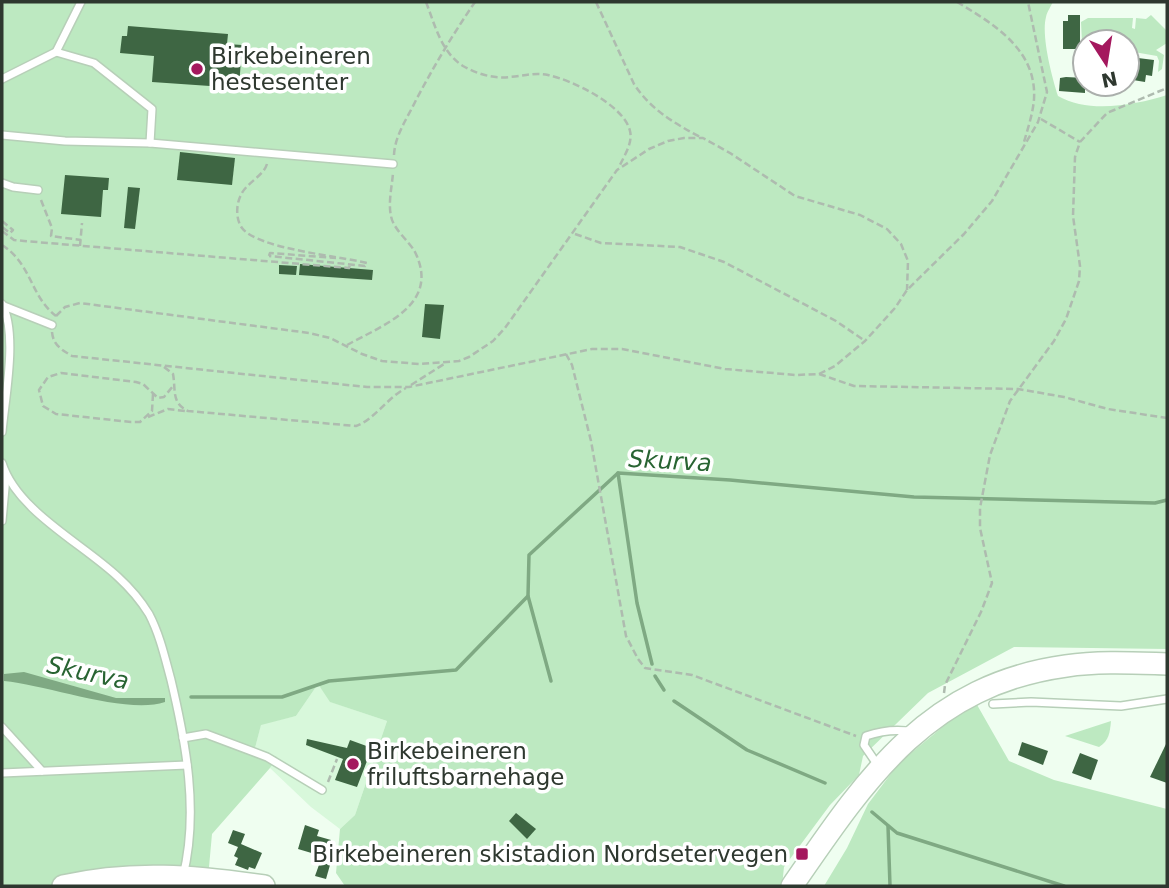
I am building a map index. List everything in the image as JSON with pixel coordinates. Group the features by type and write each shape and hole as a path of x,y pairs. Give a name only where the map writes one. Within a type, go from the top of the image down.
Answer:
{"main road":[{"path":"792,886 836,822 880,768 914,733 957,702 993,686 1037,672 1091,663 1167,664"},
{"path":"63,886 91,880 160,875 264,886"}],"lane":[{"path":"2,79 56,52 81,2"},
{"path":"56,52 93,63 152,109 150,144"},
{"path":"2,135 393,164"},
{"path":"2,183 38,190"},
{"path":"3,305 52,325"},
{"path":"2,432 10,339 9,323 3,305"},
{"path":"2,463 14,490 30,506 98,559 136,596 149,614 163,649 187,765 191,801 183,877"},
{"path":"2,521 6,477"},
{"path":"993,704 1031,702 1121,706 1167,699"},
{"path":"2,727 42,771"},
{"path":"880,768 864,745 866,736 902,730 914,733"},
{"path":"183,738 206,734 219,738 267,757 322,790"},
{"path":"2,773 187,765"}],"path":[{"path":"426,2 444,47 455,60 478,73 509,78 545,74 556,77 611,105 622,115 630,132 628,149 617,170 523,304 493,341 469,357 419,365 382,361 347,345 309,333 80,303 65,307 56,316 52,325 52,338 59,348 72,356 367,387 409,387 592,349 622,349 725,369 796,375 819,374 854,386 1018,389 1108,409 1167,418"},
{"path":"347,345 400,315 413,305 420,290 421,273 415,253 391,218 395,141 444,47 475,2"},
{"path":"596,2 634,84 642,96 664,117 730,153 795,196 860,215 887,229 901,244 908,261 907,290"},
{"path":"957,2 1004,33 1020,49 1034,86 1034,101 1023,145"},
{"path":"819,374 835,366 865,341 895,308 907,290 942,258 992,201 1040,118 1047,92 1028,2"},
{"path":"944,694 945,685 981,612 992,583 981,528 980,508 990,455 1003,417 1018,389 1054,341 1066,319 1079,281 1080,266 1073,216 1075,157 1080,142 1107,113 1167,88"},
{"path":"1040,118 1080,142"},
{"path":"617,170 636,156 667,141 702,138"},
{"path":"269,154 266,169 246,187 239,198 237,214 241,228 254,238 271,243 348,259 367,263 365,267 269,256 270,253 348,259"},
{"path":"38,190 52,228 51,236 80,240"},
{"path":"2,221 13,230 10,233 2,229"},
{"path":"80,246 82,222"},
{"path":"2,229 14,240 349,268 350,265"},
{"path":"573,234 601,243 680,247 724,262 836,321 865,341"},
{"path":"2,245 24,265 45,307 56,316"},
{"path":"566,354 572,365 592,441 626,636 638,659 645,668 692,675 866,740"},
{"path":"174,383 164,397 158,398 143,384 136,382 61,373 48,377 39,390 39,398 43,406 57,414 131,422 168,409 356,426 365,423 386,401 447,362"},
{"path":"164,366 173,374 174,398 180,407 188,411"},
{"path":"147,418 154,402 153,394"},
{"path":"322,790 330,779 337,759"}],"shaded area":[{"path":"2,2 1053,2 1046,17 1045,35 1058,96 1084,105 1112,106 1167,95 1167,649 1014,647 928,693 863,756 859,775 830,805 784,867 782,886 345,886 336,873 340,829 355,815 387,721 330,702 318,684 296,716 261,725 255,748 277,757 212,834 209,867 194,886 2,886"},
{"path":"1151,15 1167,31 1167,43 1156,50 1164,55 1162,69 1158,72 1157,56 1141,53 1141,28 1135,28 1136,18 1146,19"},
{"path":"1088,18 1133,18 1132,28 1081,28 1081,22"},
{"path":"24,672 116,698 165,698 165,702 130,705 4,681 4,674"},
{"path":"318,684 331,702 387,721 355,815 340,829 311,807 270,768 276,757 255,748 261,724 296,716"},
{"path":"976,703 1009,761 1054,780 1167,809 1167,886 824,886 847,848 868,804 899,763"},
{"path":"1111,721 1107,739 1099,747 1065,736"}],"building":[{"path":"1068,15 1080,15 1080,28 1071,28 1071,49 1063,49 1063,21 1068,21"},
{"name":"Birkebeineren hestesenter","path":"128,26 228,34 227,44 242,45 239,88 152,82 154,56 120,53 122,36 127,36"},
{"path":"1141,58 1154,60 1152,76 1146,75 1145,82 1141,81"},
{"path":"1071,77 1071,92 1059,91 1060,78"},
{"path":"180,152 235,158 232,185 177,180"},
{"path":"65,175 109,178 108,190 103,190 101,217 61,214"},
{"path":"128,187 140,188 135,229 124,228"},
{"path":"300,264 373,270 372,280 299,275"},
{"path":"279,265 297,266 296,275 279,274"},
{"path":"425,304 444,305 440,339 422,337"},
{"path":"307,739 347,748 350,740 372,748 357,787 335,780 343,759 306,745"},
{"path":"1022,742 1048,751 1043,765 1018,755"},
{"path":"1167,742 1167,783 1150,777"},
{"path":"1080,753 1098,760 1091,780 1072,773"},
{"path":"516,813 536,829 527,839 509,821"},
{"path":"305,825 319,830 317,836 331,840 325,857 298,849"},
{"path":"233,830 245,834 241,844 262,853 255,869 249,867 248,870 235,865 238,858 234,856 238,847 228,843"},
{"path":"320,862 330,865 326,879 315,876"}],"waterway":[{"path":"618,473 637,603 652,664"},
{"name":"Skurva","path":"191,697 282,697 329,681 456,670 528,596 529,555 618,473 914,497 1155,503 1167,500"},
{"path":"528,596 551,681"},
{"path":"655,676 664,690"},
{"path":"674,701 747,750 825,783"},
{"path":"872,812 897,833 1064,886"},
{"path":"888,826 890,886"}],"place":[{"name":"Birkebeineren hestesenter","path":"197,69"},
{"name":"Birkebeineren friluftsbarnehage","path":"353,764"},
{"name":"Birkebeineren skistadion Nordsetervegen","path":"802,854"}]}
